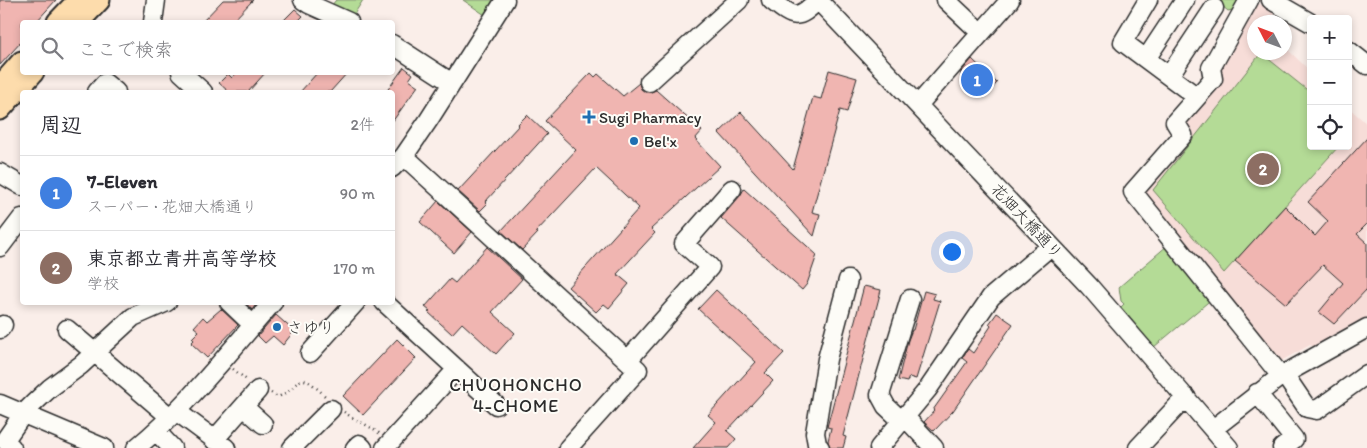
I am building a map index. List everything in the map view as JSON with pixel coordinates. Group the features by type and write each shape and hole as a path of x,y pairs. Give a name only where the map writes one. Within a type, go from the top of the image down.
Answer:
{"main road":[{"path":"61,20 82,6"},
{"path":"0,86 20,64"},
{"path":"0,109 30,75"}],"street":[{"path":"152,20 156,0"},
{"path":"303,0 345,20"},
{"path":"505,0 452,83 398,162 638,370 568,448"},
{"path":"649,82 740,0"},
{"path":"771,0 783,10 800,15 805,13 818,0"},
{"name":"花畑大橋通り","path":"818,0 1089,286 1229,448"},
{"path":"946,0 981,33"},
{"path":"918,105 1010,0"},
{"path":"1148,0 1123,42 1197,97"},
{"path":"1146,59 1185,0"},
{"path":"1248,0 1211,68 1213,78 1175,122 1183,135 1133,192 1283,375 1307,408 1317,410 1367,374"},
{"path":"1271,0 1307,21"},
{"path":"1168,76 1209,4 1235,25"},
{"path":"395,46 452,83"},
{"path":"1352,53 1367,65"},
{"path":"184,75 201,90"},
{"path":"99,90 105,83 114,90"},
{"path":"0,172 20,185"},
{"path":"628,360 710,267 684,244 732,189"},
{"path":"0,247 20,221"},
{"path":"879,448 928,389 991,296 1051,246"},
{"path":"820,448 817,444 815,433 827,359 848,280"},
{"path":"910,299 880,395 886,406 934,448"},
{"path":"12,448 5,440 23,414 50,388 81,365 133,317 160,305"},
{"path":"232,305 253,325"},
{"path":"136,448 173,414 270,305"},
{"path":"310,353 353,305"},
{"path":"387,305 496,405"},
{"path":"1213,429 1283,375 1367,328"},
{"path":"67,329 173,414 220,444 244,406 259,388"},
{"path":"387,446 456,369"},
{"path":"1258,393 1294,438 1282,448"},
{"path":"1138,448 1186,397"},
{"path":"0,404 104,448"},
{"path":"244,406 263,424"},
{"path":"292,448 333,406"},
{"path":"156,431 172,448"},
{"path":"355,448 359,444 363,448"}],"path":[{"path":"221,360 259,388 278,397 283,395 296,382 309,381 333,406 377,432 387,446"}],"shaded area":[{"path":"1257,3 1276,11 1274,15 1250,15"},
{"path":"1247,19 1247,60 1292,60 1292,54 1307,68 1307,150 1352,150 1352,111 1367,124 1367,319 1314,347 1310,345 1279,362 1138,192 1182,126"}],"green space":[{"path":"336,0 363,0 353,16 331,6"},
{"path":"463,0 495,0 485,15"},
{"path":"1215,0 1240,0 1236,9 1228,11"},
{"path":"1255,60 1270,60 1307,90 1307,150 1335,150 1224,273 1153,190"},
{"path":"1168,245 1213,298 1154,347 1121,307 1124,304 1121,301 1119,287"}],"building":[{"path":"0,0 56,0 38,20 20,20 20,43 0,65"},
{"path":"223,0 253,0 234,20 204,20"},
{"path":"295,9 303,16 299,20 284,20"},
{"path":"972,59 997,83 983,98 961,77 961,72"},
{"path":"404,67 413,74 409,80 418,86 395,118 395,90 387,90"},
{"path":"829,70 857,78 847,112 840,110 812,212 820,214 814,236 719,133 741,112 793,169 813,97 821,99"},
{"path":"591,73 595,77 598,74 623,96 639,83 641,89 645,92 656,90 702,131 695,139 720,166 651,229 655,233 617,274 629,284 609,308 604,304 596,312 568,287 639,208 596,168 536,232 538,233 522,250 501,231 576,150 545,121"},
{"path":"227,75 232,78 234,75 263,75 250,90 227,90 219,83"},
{"path":"315,75 345,75 332,90 302,90"},
{"path":"527,115 547,134 485,202 487,204 480,211 458,191"},
{"path":"1367,138 1367,224 1357,234 1367,243 1367,289 1334,324 1319,312 1343,283 1323,265 1286,304 1235,261 1285,206 1315,236 1328,221 1308,202"},
{"path":"744,189 817,255 807,284 802,290 721,218"},
{"path":"438,201 472,232 454,253 420,222"},
{"path":"487,247 522,279 492,312 515,333 496,354 462,323 452,334 425,307 450,279 455,283"},
{"path":"864,286 881,290 843,436 846,437 843,448 830,448 828,441 831,428 827,427"},
{"path":"716,290 784,353 765,373 773,381 727,431 736,439 728,448 693,448 716,422 708,415 756,362 698,309"},
{"path":"924,291 935,294 933,299 940,301 916,379 909,377 907,382 898,380 908,340 913,330"},
{"path":"248,305 256,305 252,310"},
{"path":"221,309 238,325 207,358 191,343 194,340 192,338 199,331 194,327 203,317 207,321"},
{"path":"997,313 1013,324 953,411 934,431 924,422 934,411 967,362 962,358 968,349 973,353 991,326 989,324"},
{"path":"276,315 294,331 283,345 273,336 265,343 258,336"},
{"path":"397,339 416,358 363,415 343,396"}],"place":[{"name":"7-Eleven","path":"977,80"},
{"name":"Sugi Pharmacy","path":"589,117"},
{"name":"Bel'x","path":"634,141"},
{"name":"東京都立青井高等学校","path":"1263,169"},
{"name":"さゆり","path":"277,327"}],"district":[{"name":"CHUOHONCHO 4-CHOME","path":"516,395"}]}
